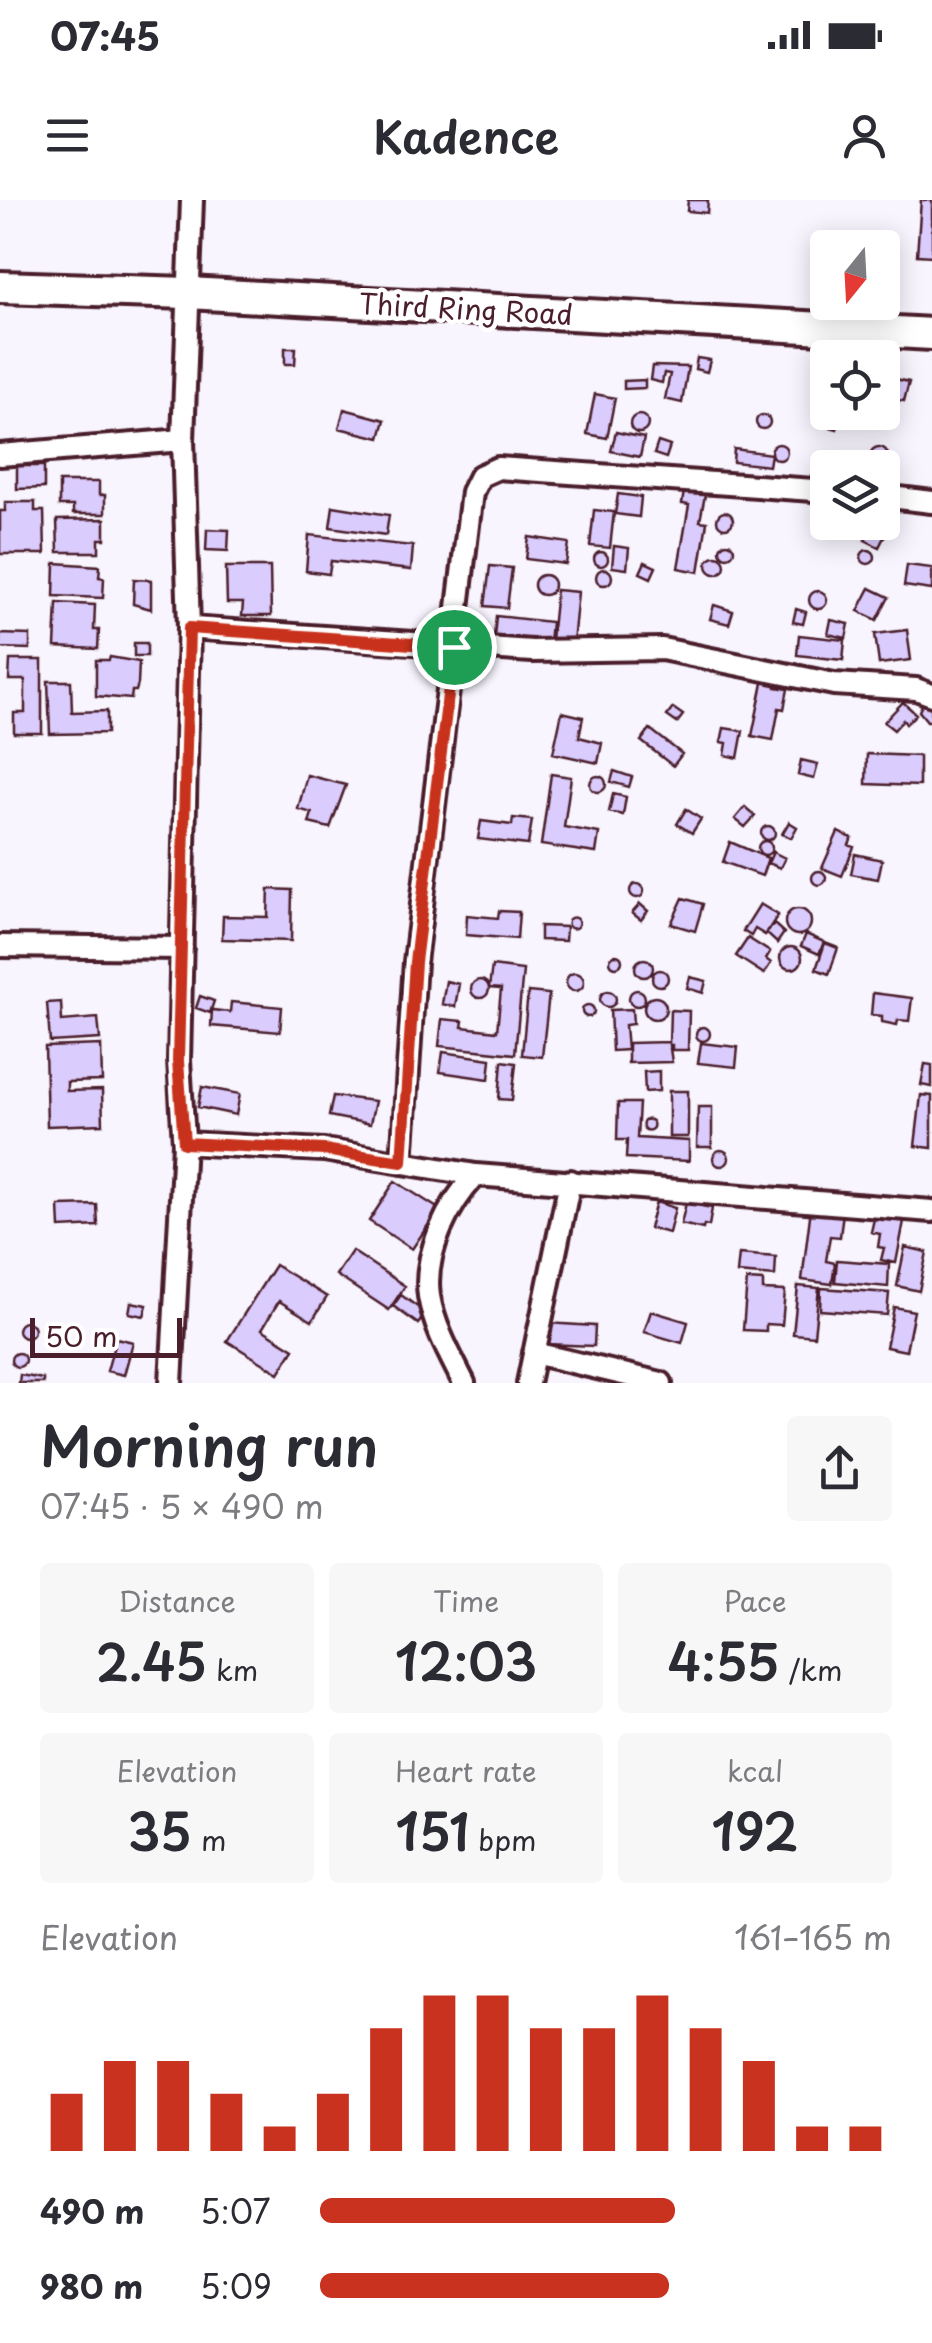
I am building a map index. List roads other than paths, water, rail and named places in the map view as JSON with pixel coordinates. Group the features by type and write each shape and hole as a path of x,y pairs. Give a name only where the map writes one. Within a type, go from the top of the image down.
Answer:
{"street":[{"path":"171,1383 184,1143 178,1061 189,628 183,440 192,200"},
{"name":"Third Ring Road","path":"0,287 188,293 932,334"},
{"path":"0,455 183,440"},
{"path":"402,1162 415,962 472,492 480,476 498,468 810,490"},
{"path":"900,498 932,502"},
{"path":"189,628 532,651 662,649 834,684 927,691"},
{"path":"0,946 182,948"},
{"path":"184,1143 324,1150 476,1175 932,1211"},
{"path":"464,1383 438,1333 428,1293 430,1266 446,1216 458,1193 476,1175"},
{"path":"528,1383 570,1181"},
{"path":"534,1354 661,1383"}]}
